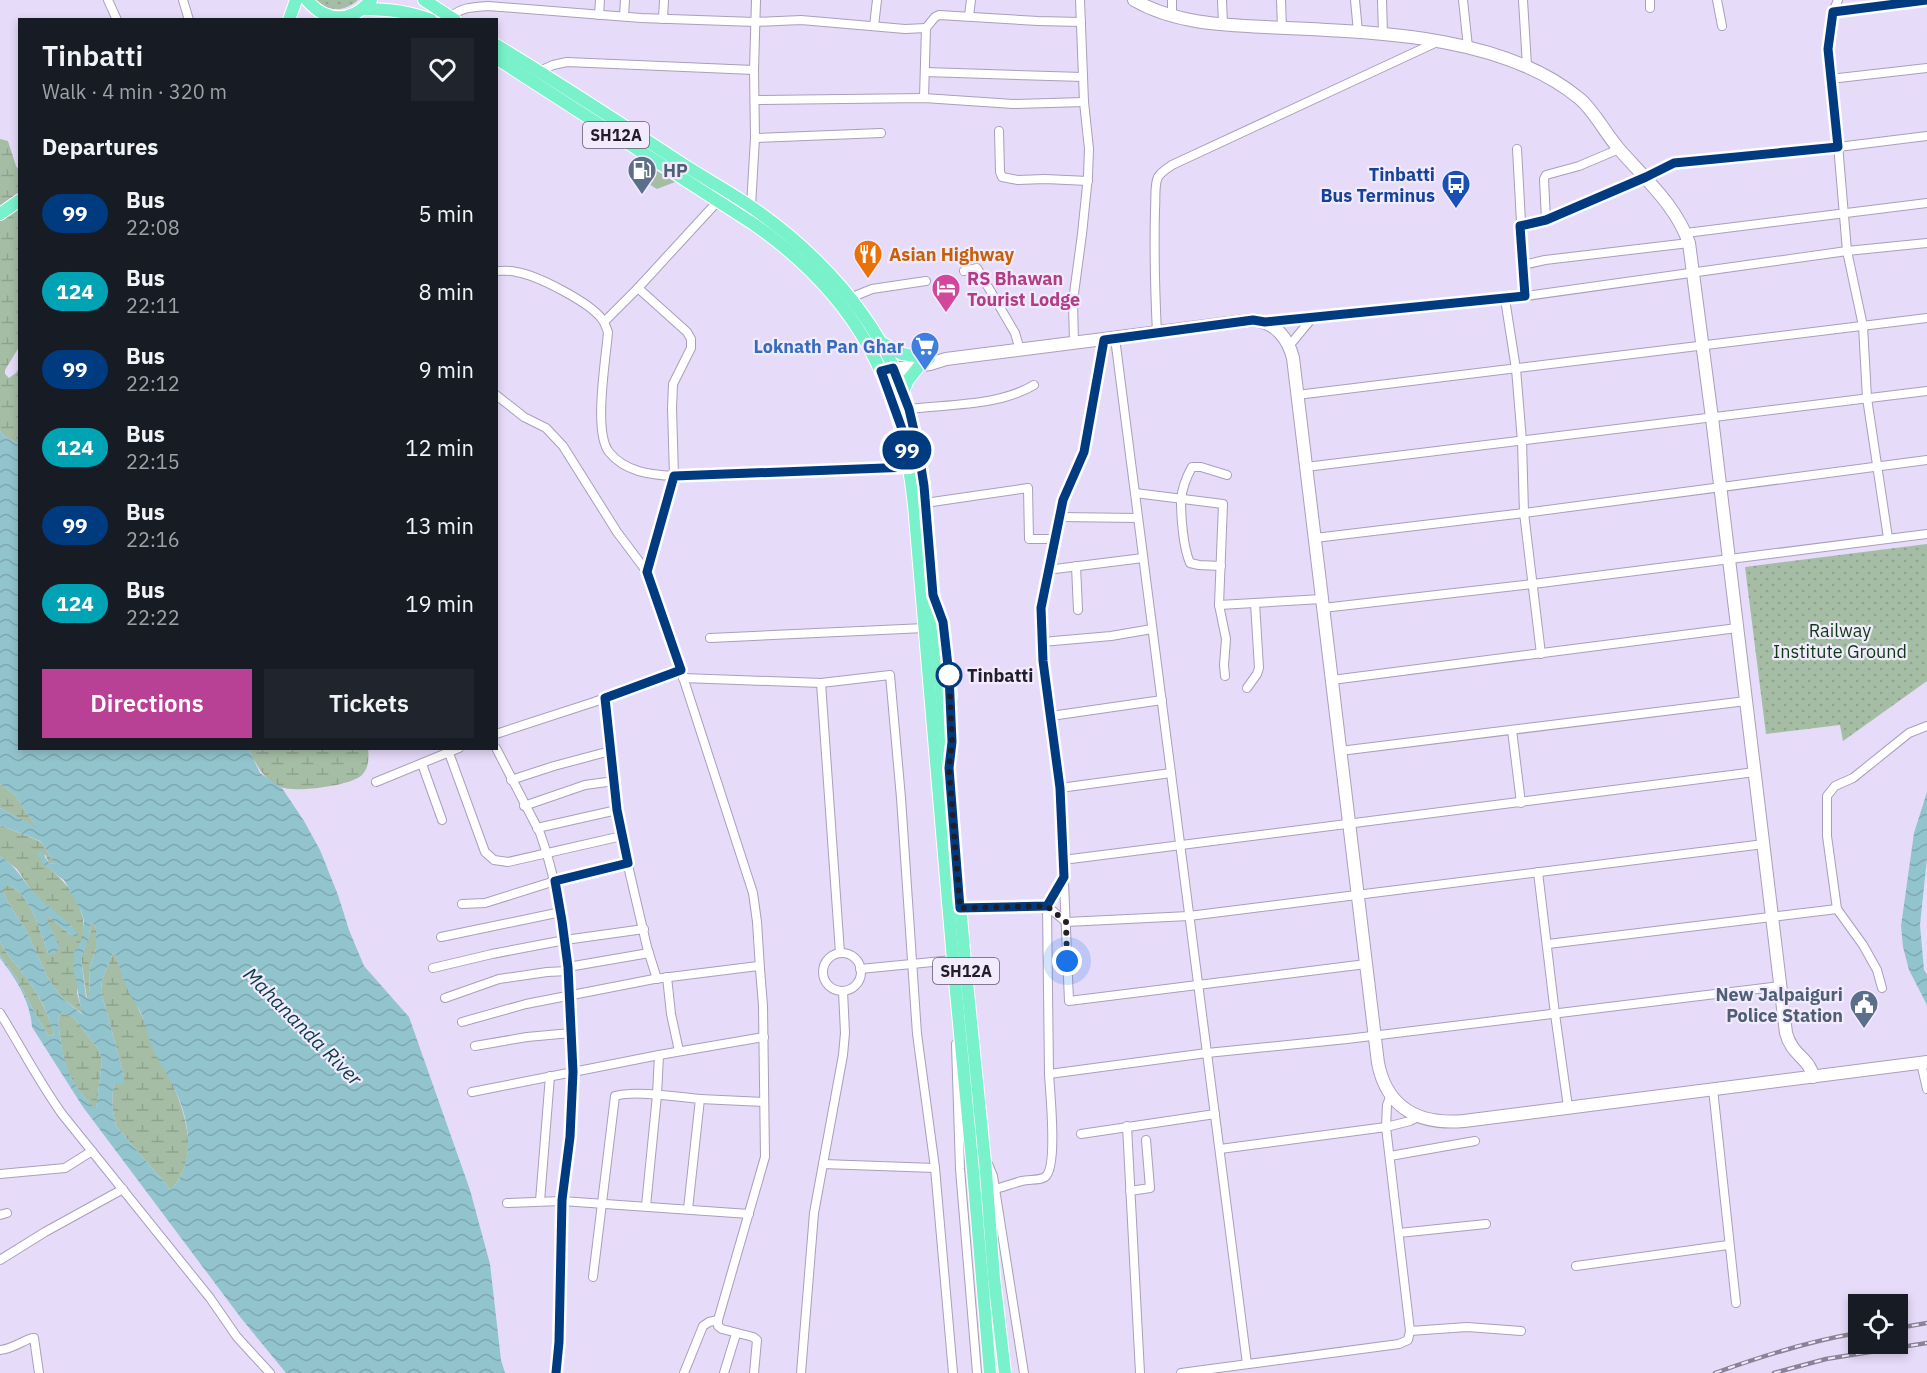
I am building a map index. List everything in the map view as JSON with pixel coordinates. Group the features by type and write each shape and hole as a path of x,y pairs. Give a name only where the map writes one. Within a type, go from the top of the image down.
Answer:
{"main road":[{"path":"290,18 296,0"},
{"path":"307,0 325,15 338,17 347,17 367,4 425,18"},
{"path":"424,0 453,18"},
{"path":"1134,0 1150,9 1191,21 1383,34 1468,47 1497,54 1556,81 1582,100 1619,149 1667,203 1687,238 1693,274 1788,1040 1808,1064 1813,1077"},
{"name":"SH12A","path":"498,46 751,206 809,253 836,279 879,341 910,467 990,1373"},
{"name":"SH12A","path":"498,59 735,212 747,228 790,262 853,321 903,391 918,448 933,595 943,622 949,675 952,742 949,768 960,908 1005,1373"},
{"path":"0,214 18,201"},
{"path":"885,366 1253,320 1265,322 1280,333 1289,346 1293,358 1380,1071 1391,1095 1403,1107 1418,1117 1453,1122 1924,1063"},
{"path":"879,341 902,354 924,361"},
{"path":"903,391 908,380 924,361"}],"street":[{"path":"108,0 116,18"},
{"path":"183,0 188,18"},
{"path":"599,15 600,0"},
{"path":"624,16 625,0"},
{"path":"663,19 664,0"},
{"path":"751,206 756,138 754,70 756,0"},
{"path":"874,26 877,0"},
{"path":"969,16 971,0"},
{"path":"1074,343 1073,301 1088,181 1089,149 1084,102 1080,0"},
{"path":"1172,0 1172,16"},
{"path":"1222,0 1223,24"},
{"path":"1281,0 1282,28"},
{"path":"1355,0 1358,32"},
{"path":"1382,0 1383,34"},
{"path":"1463,0 1468,47"},
{"path":"1523,0 1527,66"},
{"path":"1718,0 1722,26"},
{"path":"1838,0 1833,12 1828,49 1830,79 1848,251 1863,326 1867,398 1888,538"},
{"path":"1833,12 1927,0"},
{"path":"453,18 456,12 467,8 488,6 663,19 755,22 801,20 905,29 926,28"},
{"path":"924,99 926,28 939,15 1081,22"},
{"path":"1156,333 1155,208 1157,178 1161,173 1172,165 1437,42"},
{"path":"540,71 553,64 567,62 754,70"},
{"path":"1830,79 1927,68"},
{"path":"925,72 1083,77"},
{"path":"756,100 924,99 1013,104 1084,102"},
{"path":"999,130 999,172 1002,177 1018,180 1088,181"},
{"path":"756,138 881,133"},
{"path":"1520,226 1546,220 1674,163 1927,136"},
{"path":"1517,149 1525,296"},
{"path":"1546,220 1544,179 1546,175 1579,166 1619,149"},
{"path":"605,321 718,201"},
{"path":"1523,265 1687,238 1717,230 1927,203"},
{"path":"1265,322 1505,299 1848,251 1927,243"},
{"path":"964,271 977,268 1015,333 1020,350"},
{"path":"498,271 516,272 549,284 577,300 605,321 608,332 601,414 604,442 609,452 625,465 639,472 674,476 910,467"},
{"path":"850,298 872,289 926,281"},
{"path":"638,288 687,332 691,339 691,348 673,384 674,476 647,572"},
{"path":"1505,299 1516,369 1522,441 1524,513 1541,654"},
{"path":"1289,346 1313,317"},
{"path":"1297,395 1927,318"},
{"path":"1110,339 1135,493 1247,1364"},
{"path":"1110,339 1084,452 1070,482 1059,517 1041,608 1042,642 1060,788 1069,1001 1366,964"},
{"path":"909,409 991,400 1019,394 1034,385"},
{"path":"1306,467 1927,391"},
{"path":"498,397 524,417 546,428 563,446 618,532 647,572 753,893 764,1037 765,1157 718,1326 757,1340 754,1373"},
{"path":"1315,538 1927,460"},
{"path":"1221,566 1190,563 1185,544 1181,498 1192,467 1201,466 1227,475"},
{"path":"925,503 1028,488 1029,540 1054,539"},
{"path":"1135,493 1223,504 1219,605 1226,639 1225,676"},
{"path":"1059,517 1138,518"},
{"path":"1219,605 1322,604 1533,584 1927,534"},
{"path":"1047,570 1143,558"},
{"path":"1076,566 1078,610"},
{"path":"1247,688 1259,668 1255,603"},
{"path":"710,638 925,628"},
{"path":"1332,680 1737,628"},
{"path":"1042,642 1111,636 1152,629"},
{"path":"498,733 682,674 821,683 890,675 917,1034 935,1168 953,1373"},
{"path":"821,683 840,953"},
{"path":"605,698 617,810 657,979"},
{"path":"1050,716 1161,700"},
{"path":"1340,752 1746,701"},
{"path":"1882,988 1863,945 1836,909 1827,836 1827,796 1835,786 1853,778 1909,733 1927,726"},
{"path":"1512,730 1521,803"},
{"path":"376,782 455,750"},
{"path":"497,750 537,828 547,854 561,912 571,996 573,1072 570,1137 562,1200 559,1342 556,1373"},
{"path":"512,780 554,766 610,752"},
{"path":"449,753 484,852 488,856 501,862 508,862 622,836"},
{"path":"422,764 442,820"},
{"path":"1063,860 1755,772"},
{"path":"1060,788 1171,773"},
{"path":"524,806 585,785 614,781"},
{"path":"537,828 617,810"},
{"path":"960,908 1047,906 1066,922 1190,916 1764,844"},
{"path":"462,904 485,903 555,881 628,863"},
{"path":"1538,872 1568,1107"},
{"path":"995,1189 1039,1179 1047,1176 1050,1171 1053,1146 1049,1074 1047,906 1064,877"},
{"path":"1548,944 1836,909"},
{"path":"441,937 561,912"},
{"path":"434,968 565,940 644,929"},
{"path":"445,998 499,979 568,969 649,953"},
{"path":"840,953 852,957 860,969 857,984 843,991 829,986 822,972 825,962 840,953"},
{"path":"860,969 953,960"},
{"path":"462,1022 514,1006 667,977 753,965 760,969"},
{"path":"667,977 671,1014 679,1051"},
{"path":"1049,1074 1207,1053 1781,986"},
{"path":"801,1373 814,1213 843,1054 845,1033 843,991"},
{"path":"956,995 960,1169 978,1373"},
{"path":"0,1016 23,1050 44,1089 210,1298 237,1337 270,1373"},
{"path":"475,1046 527,1037 571,1034"},
{"path":"472,1092 679,1051 764,1037"},
{"path":"646,1206 659,1055"},
{"path":"1924,1063 1927,1089"},
{"path":"540,1200 550,1076"},
{"path":"1713,1089 1736,1303"},
{"path":"592,1277 615,1096 621,1094 657,1095 764,1102"},
{"path":"1181,1373 1399,1344 1408,1340 1410,1331 1386,1127 1387,1105 1391,1095"},
{"path":"688,1209 700,1099"},
{"path":"1080,1134 1215,1114"},
{"path":"1220,1149 1386,1127 1418,1117"},
{"path":"1127,1126 1140,1373"},
{"path":"1130,1191 1150,1188 1146,1140"},
{"path":"1390,1156 1475,1141"},
{"path":"0,1174 65,1168 92,1151"},
{"path":"985,1157 992,1170 1024,1373"},
{"path":"823,1164 935,1168"},
{"path":"0,1260 123,1189"},
{"path":"507,1203 562,1200 749,1214"},
{"path":"1399,1233 1486,1224"},
{"path":"1576,1266 1728,1245"},
{"path":"684,1373 703,1326 718,1320"},
{"path":"1410,1331 1467,1327 1521,1331"},
{"path":"724,1373 736,1334"},
{"path":"0,1350 16,1347 29,1338 34,1338 39,1373"}],"green space":[{"path":"314,0 358,0 347,7 336,9"},
{"path":"0,139 8,141 18,169 18,349 5,370 5,374 9,378 18,370 18,443 4,436 0,431"},
{"path":"639,160 675,182 657,189 641,179"},
{"name":"Railway Institute Ground","path":"1927,544 1927,681 1843,741 1840,725 1766,734 1745,567"},
{"path":"250,750 368,750 367,766 362,775 347,782 322,787 288,789 281,787 265,776"},
{"path":"0,784 15,795 37,828 0,808"},
{"path":"0,825 43,844 54,864 49,863 45,854 43,864 66,884 77,901 84,931 77,993 83,1014 62,998 48,978 26,930 7,901 4,886 10,885 18,891 30,907 48,953 54,934 49,928 45,914 71,935 31,890 17,869 0,856"},
{"path":"91,923 96,929 96,949 90,967 87,999 81,958"},
{"path":"0,942 40,1000 54,1033 52,1036 48,1035 16,977 0,955"},
{"path":"113,953 116,955 123,976 177,1096 187,1128 186,1160 181,1175 171,1190 116,1126 113,1093 115,1083 124,1076 101,991 102,980"},
{"path":"61,1013 73,1017 99,1050 102,1061 96,1110 70,1077 67,1069 58,1024"}],"water":[{"name":"Mahananda River","path":"0,431 4,436 18,443 18,750 249,750 260,773 282,788 320,850 364,966 409,1017 470,1190 490,1264 501,1360 505,1373 286,1373 241,1318 83,1107 32,1027 25,999 0,955 16,977 48,1035 54,1034 46,1010 37,994 0,942 0,856 12,865 34,893 70,924 78,935 75,937 71,935 46,915 59,948 54,955 48,953 38,925 24,898 10,885 4,887 7,901 26,930 48,978 62,998 82,1014 73,965 75,950 83,938 84,921 64,880 43,864 38,851 41,851 49,863 54,864 43,844 0,825 0,808 36,827 15,795 0,784","holes":["91,923 94,924 96,949 90,967 87,998 81,958 88,941","113,953 116,955 127,988 142,1015 153,1049 173,1085 184,1114 188,1141 187,1154 179,1179 171,1190 116,1126 113,1093 115,1083 121,1085 124,1082 124,1076 101,991 102,980","61,1013 73,1017 99,1050 102,1061 96,1109 70,1076 62,1048 58,1021"]},
{"path":"1927,792 1927,858 1920,925 1924,970 1927,974 1927,1005 1909,970 1901,926 1914,833"}],"railway":[{"path":"1908,1326 1927,1323"},
{"path":"1715,1373 1786,1350 1848,1335"},
{"path":"1774,1373 1826,1359 1927,1343"}],"bus line":[{"name":"99","path":"556,1373 559,1342 562,1200 572,1117 573,1072 571,996 555,881 628,863 617,810 605,698 681,670 647,572 674,476 910,467 902,429 890,390 881,371 893,368 909,409 918,448 924,486 933,595 943,622 947,652 952,716 952,756 949,768 960,908 1047,906 1064,877 1060,788 1043,661 1041,608 1063,500 1084,452 1104,340 1253,320 1265,322 1525,296 1520,226 1546,220 1674,163 1838,147 1828,49 1833,12 1927,0"}],"place":[{"name":"HP","path":"642,196"},
{"name":"Tinbatti Bus Terminus","path":"1456,210"},
{"name":"Asian Highway","path":"868,280"},
{"name":"RS Bhawan Tourist Lodge","path":"946,314"},
{"name":"Loknath Pan Ghar","path":"925,372"},
{"name":"Tinbatti","path":"949,675"},
{"name":"New Jalpaiguri Police Station","path":"1864,1030"}],"route":[{"path":"949,675 952,756 949,768 960,908 1047,906 1066,922 1067,961"}]}
